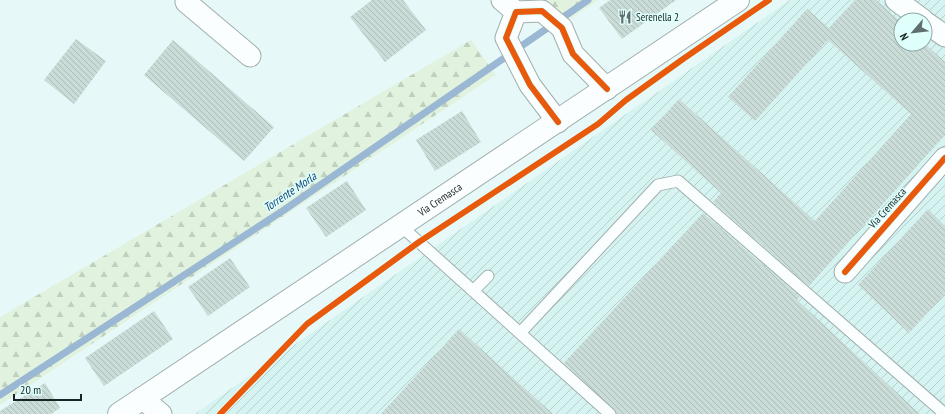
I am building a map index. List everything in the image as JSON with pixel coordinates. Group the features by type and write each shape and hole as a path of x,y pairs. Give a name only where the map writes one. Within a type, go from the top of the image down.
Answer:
{"main road":[{"name":"Via Cremasca","path":"119,414 558,122 738,0"}],"street":[{"path":"187,0 186,2 250,56"},
{"path":"896,0 912,12"},
{"path":"558,122 530,85 506,38 509,6 542,11 562,28 573,54 607,89"},
{"path":"933,27 945,36"},
{"name":"Via Cremasca","path":"845,272 945,158"},
{"path":"142,398 161,414"}],"lane":[{"path":"520,333 658,185 678,181 945,414"},
{"path":"401,226 610,414"},
{"path":"473,291 488,276"}],"shaded area":[{"path":"790,0 945,0 945,414 195,414"}],"green space":[{"path":"539,0 598,0 560,26"},
{"path":"471,40 496,75 0,405 0,317"}],"building":[{"path":"372,0 403,0 426,30 385,62 350,17"},
{"path":"610,0 676,0 622,39 599,8"},
{"path":"855,0 876,0 893,15 893,52 933,51 945,62 945,135 809,286 713,202 721,193 651,130 679,99 815,221 911,114 828,40 755,121 728,97 807,9 829,28"},
{"path":"76,39 106,61 74,104 44,80"},
{"path":"173,40 274,127 244,161 144,75"},
{"path":"462,111 481,142 435,171 416,140"},
{"path":"347,181 366,210 326,237 306,208"},
{"path":"928,209 945,226 945,294 909,333 858,285"},
{"path":"703,213 800,297 797,300 920,414 618,414 564,363"},
{"path":"230,258 250,287 208,316 188,287"},
{"path":"154,311 173,339 104,386 85,358"},
{"path":"459,329 553,414 381,414"},
{"path":"45,383 60,408 51,414 0,414 0,411"}],"waterway":[{"name":"Torrente Morla","path":"0,395 284,210 588,0"}],"cycle path":[{"path":"220,414 307,324 419,242 598,124 626,100 769,0"},
{"path":"558,122 530,85 506,38 516,12 542,11 562,28 573,54 607,89"},
{"path":"845,272 945,158"}],"place":[{"name":"Serenella 2","path":"625,17"}]}
